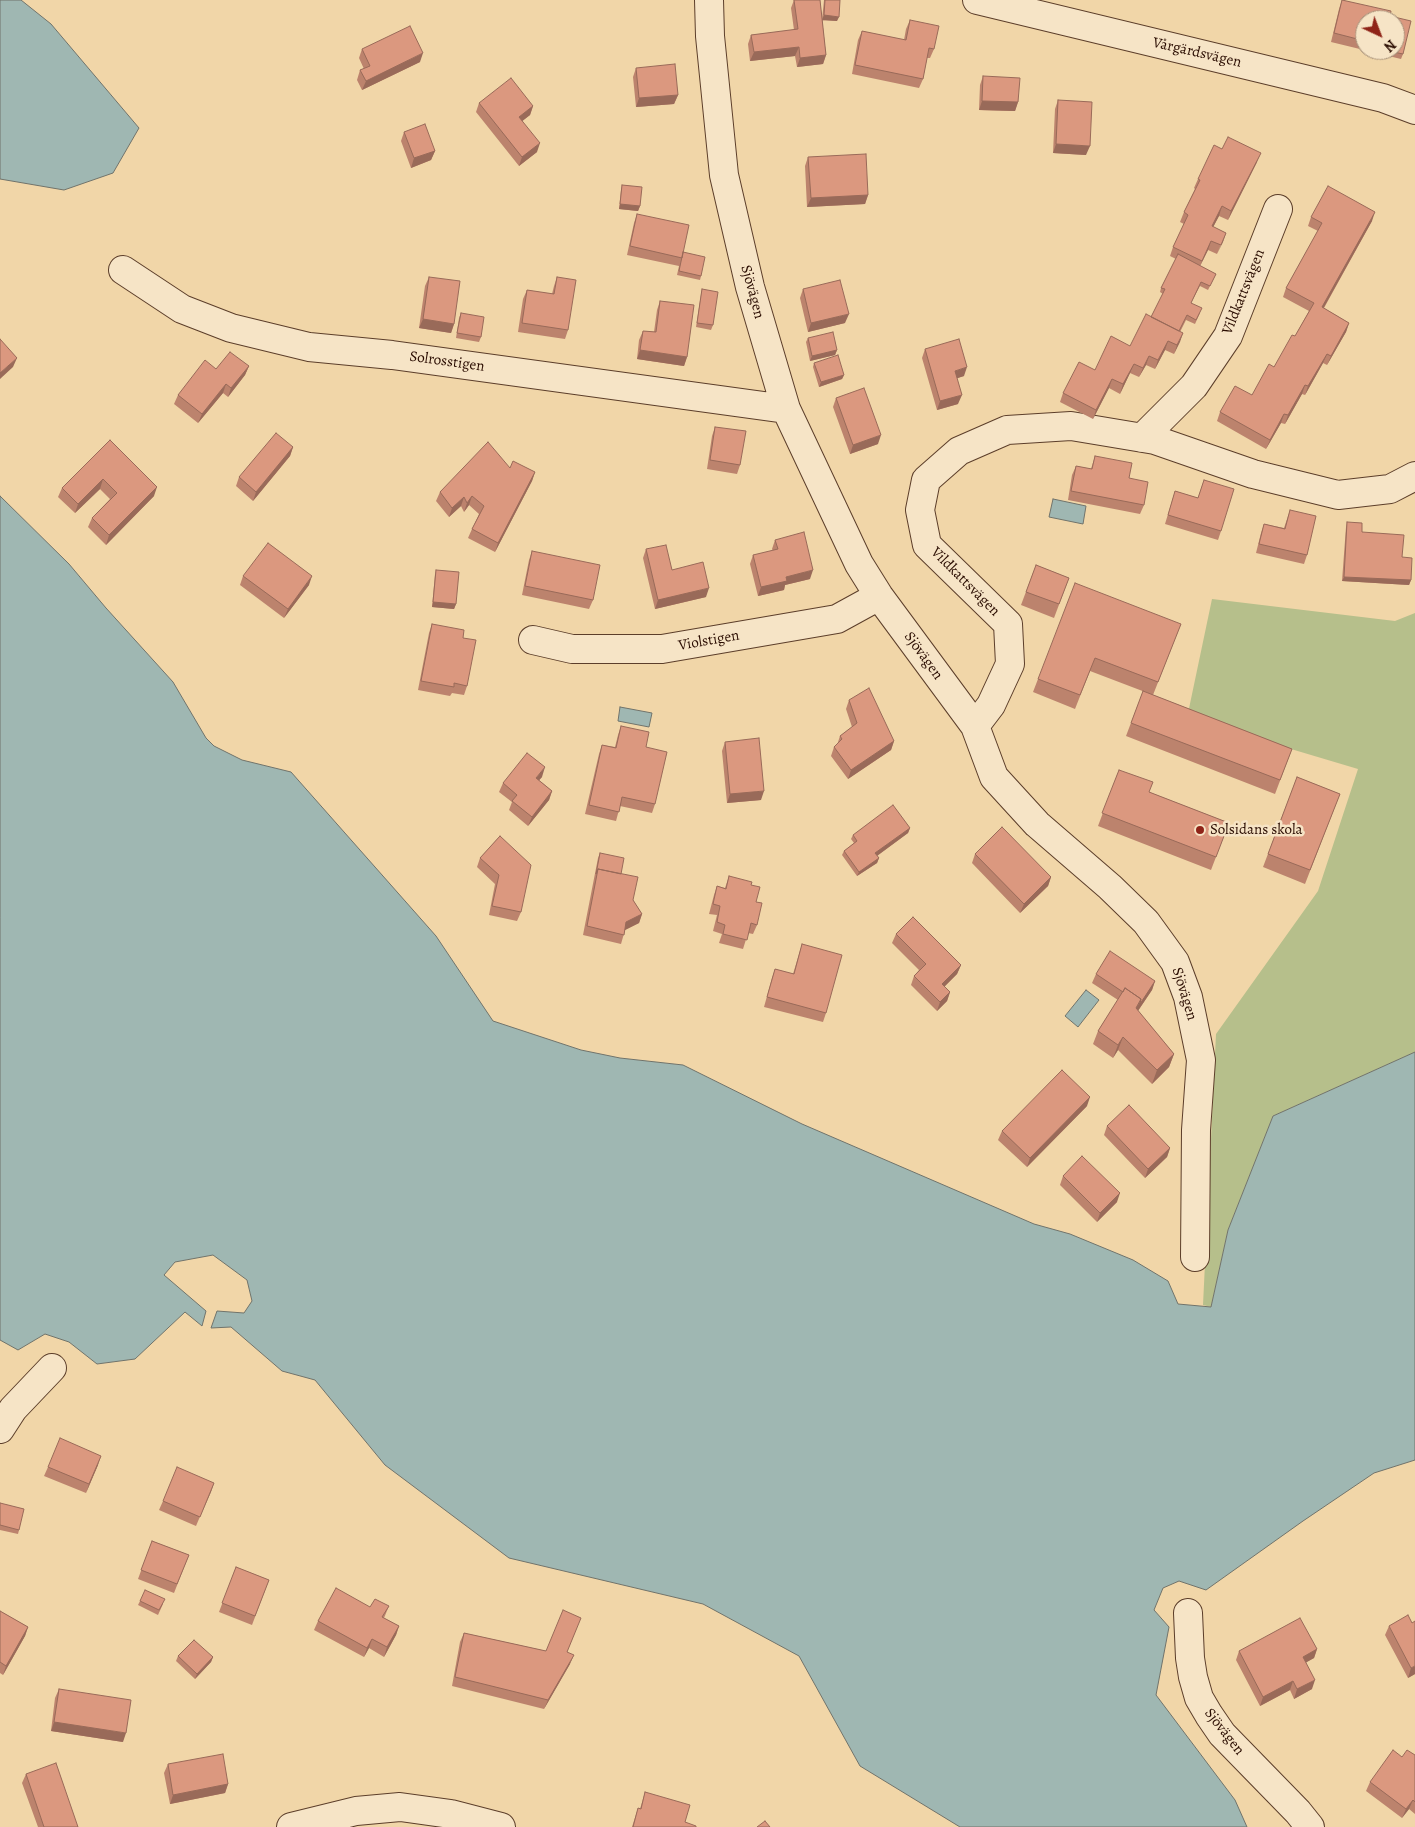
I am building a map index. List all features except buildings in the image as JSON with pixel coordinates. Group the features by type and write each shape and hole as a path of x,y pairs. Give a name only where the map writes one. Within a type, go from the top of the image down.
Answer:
{"street":[{"name":"Sjövägen","path":"709,0 710,36 724,175 750,287 786,410 859,564 879,596 976,726 994,777 1036,824 1110,887 1146,922 1175,962 1188,996 1201,1060 1196,1130 1195,1258"},
{"name":"Vårgärdsvägen","path":"977,0 1383,98 1415,110"},
{"name":"Vildkattsvägen","path":"1142,438 1194,386 1228,336 1278,209"},
{"name":"Solrosstigen","path":"123,270 182,309 230,328 309,346 478,366 786,410"},
{"name":"Vildkattsvägen","path":"976,726 991,705 1010,664 1008,624 927,545 920,510 926,480 959,451 1007,430 1071,426 1155,440 1253,474 1338,495 1390,489 1415,476"},
{"name":"Violstigen","path":"534,640 572,649 662,649 837,619 879,596"},
{"path":"0,1428 13,1409 52,1368"},
{"name":"Sjövägen","path":"1188,1613 1190,1658 1199,1698 1208,1715 1222,1734 1298,1812 1310,1827"},
{"path":"291,1827 356,1811 400,1807 451,1814 500,1827"}],"green space":[{"path":"1212,599 1395,621 1415,613 1415,1052 1273,1116 1228,1230 1211,1307 1203,1305 1216,1034 1318,891 1358,769 1187,718"}],"water":[{"path":"0,0 21,0 51,24 139,128 113,173 64,190 0,179"},
{"path":"0,496 69,564 173,682 206,738 214,746 242,760 291,772 436,936 493,1021 581,1050 620,1058 683,1065 802,1124 1034,1224 1070,1234 1133,1260 1168,1281 1178,1304 1211,1307 1228,1230 1273,1116 1415,1052 1415,1460 1374,1473 1206,1590 1179,1581 1163,1588 1154,1610 1169,1627 1156,1695 1235,1800 1247,1827 960,1827 860,1766 799,1656 703,1604 509,1558 385,1465 315,1380 282,1371 231,1327 211,1328 217,1311 244,1313 252,1301 247,1280 213,1255 175,1262 164,1275 206,1311 202,1326 185,1312 135,1359 97,1364 69,1342 45,1334 18,1350 0,1340"},
{"path":"1053,499 1086,506 1083,524 1049,517"},
{"path":"620,707 652,713 649,727 618,721"},
{"path":"1086,990 1099,1000 1078,1027 1065,1016"}],"place":[{"name":"Solsidans skola","path":"1200,830"}]}
